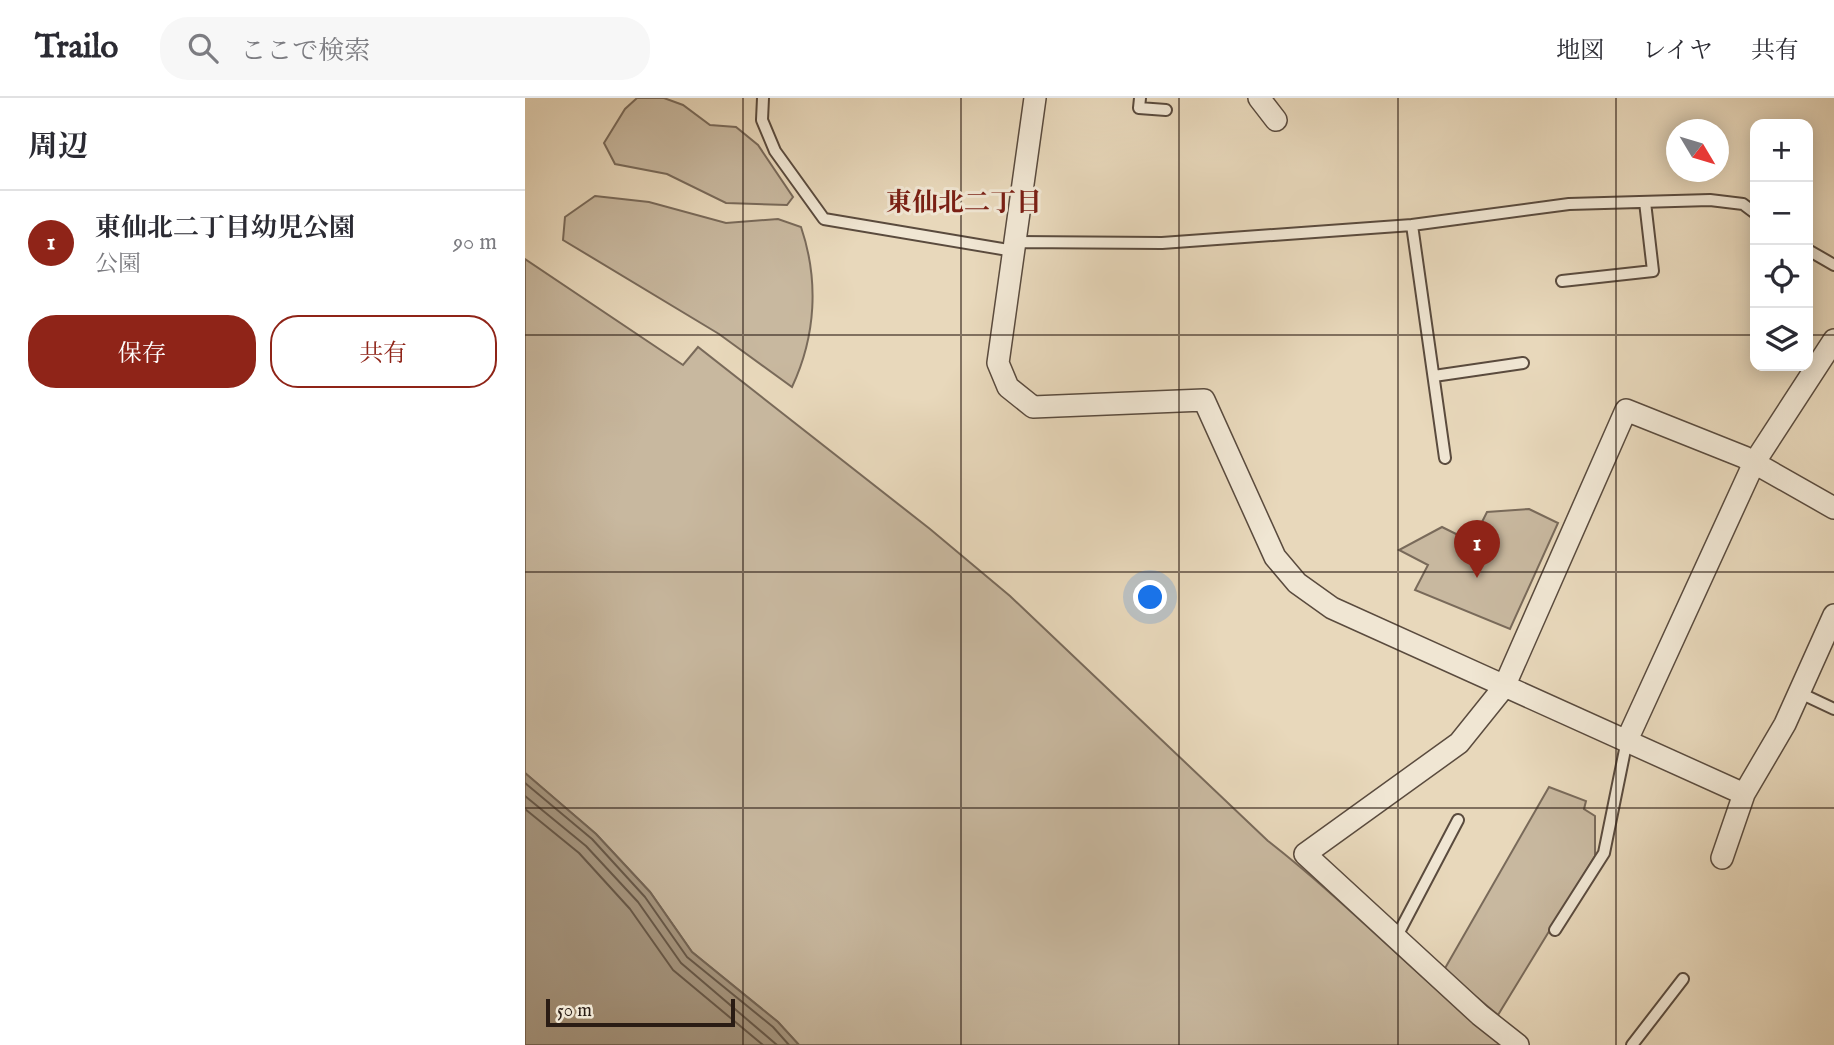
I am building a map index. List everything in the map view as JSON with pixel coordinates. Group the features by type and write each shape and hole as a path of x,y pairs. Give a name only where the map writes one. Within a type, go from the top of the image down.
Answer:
{"street":[{"path":"1035,98 998,363 1008,387 1033,407 1204,400 1275,557 1297,583 1332,608 1744,794"},
{"path":"1259,98 1276,120"},
{"path":"1627,740 1754,463 1834,340"},
{"path":"1518,1045 1480,1015 1305,854 1459,743 1504,687 1626,410 1754,463 1834,508"},
{"path":"1722,858 1744,794 1800,693 1834,615"}],"lane":[{"path":"764,98 762,120 775,151 824,219 1014,246 1162,243 1412,225 1569,204 1710,200 1743,204 1750,209"},
{"path":"1140,98 1139,108 1165,110"},
{"path":"1562,282 1653,271 1645,202"},
{"path":"1412,225 1445,458"},
{"path":"1813,253 1834,265"},
{"path":"1434,376 1523,363"},
{"path":"1800,693 1834,709"},
{"path":"1555,930 1604,853 1627,740"},
{"path":"1396,938 1458,820"},
{"path":"1632,1045 1682,979"}],"shaded area":[{"path":"637,98 664,98 683,105 710,125 736,127 758,145 793,197 787,205 726,203 667,174 615,164 604,143 625,109"},
{"path":"595,196 649,202 726,223 778,219 801,227 811,267 812,308 806,348 792,387 719,334 563,240 565,217"},
{"path":"525,259 683,365 698,347 930,529 1010,596 1268,841 1502,1045 799,1045 778,1022 692,952 650,892 596,834 525,773"},
{"path":"1529,509 1558,523 1510,629 1415,590 1428,565 1399,550 1442,527 1472,542 1487,512"},
{"path":"1549,787 1586,801 1584,809 1595,816 1595,856 1498,1015 1444,970"}],"water":[{"path":"525,773 596,834 650,892 692,952 778,1022 799,1045 525,1045"}],"place":[{"name":"東仙北二丁目幼児公園","path":"1477,578"}],"district":[{"name":"東仙北二丁目","path":"964,202"}]}
